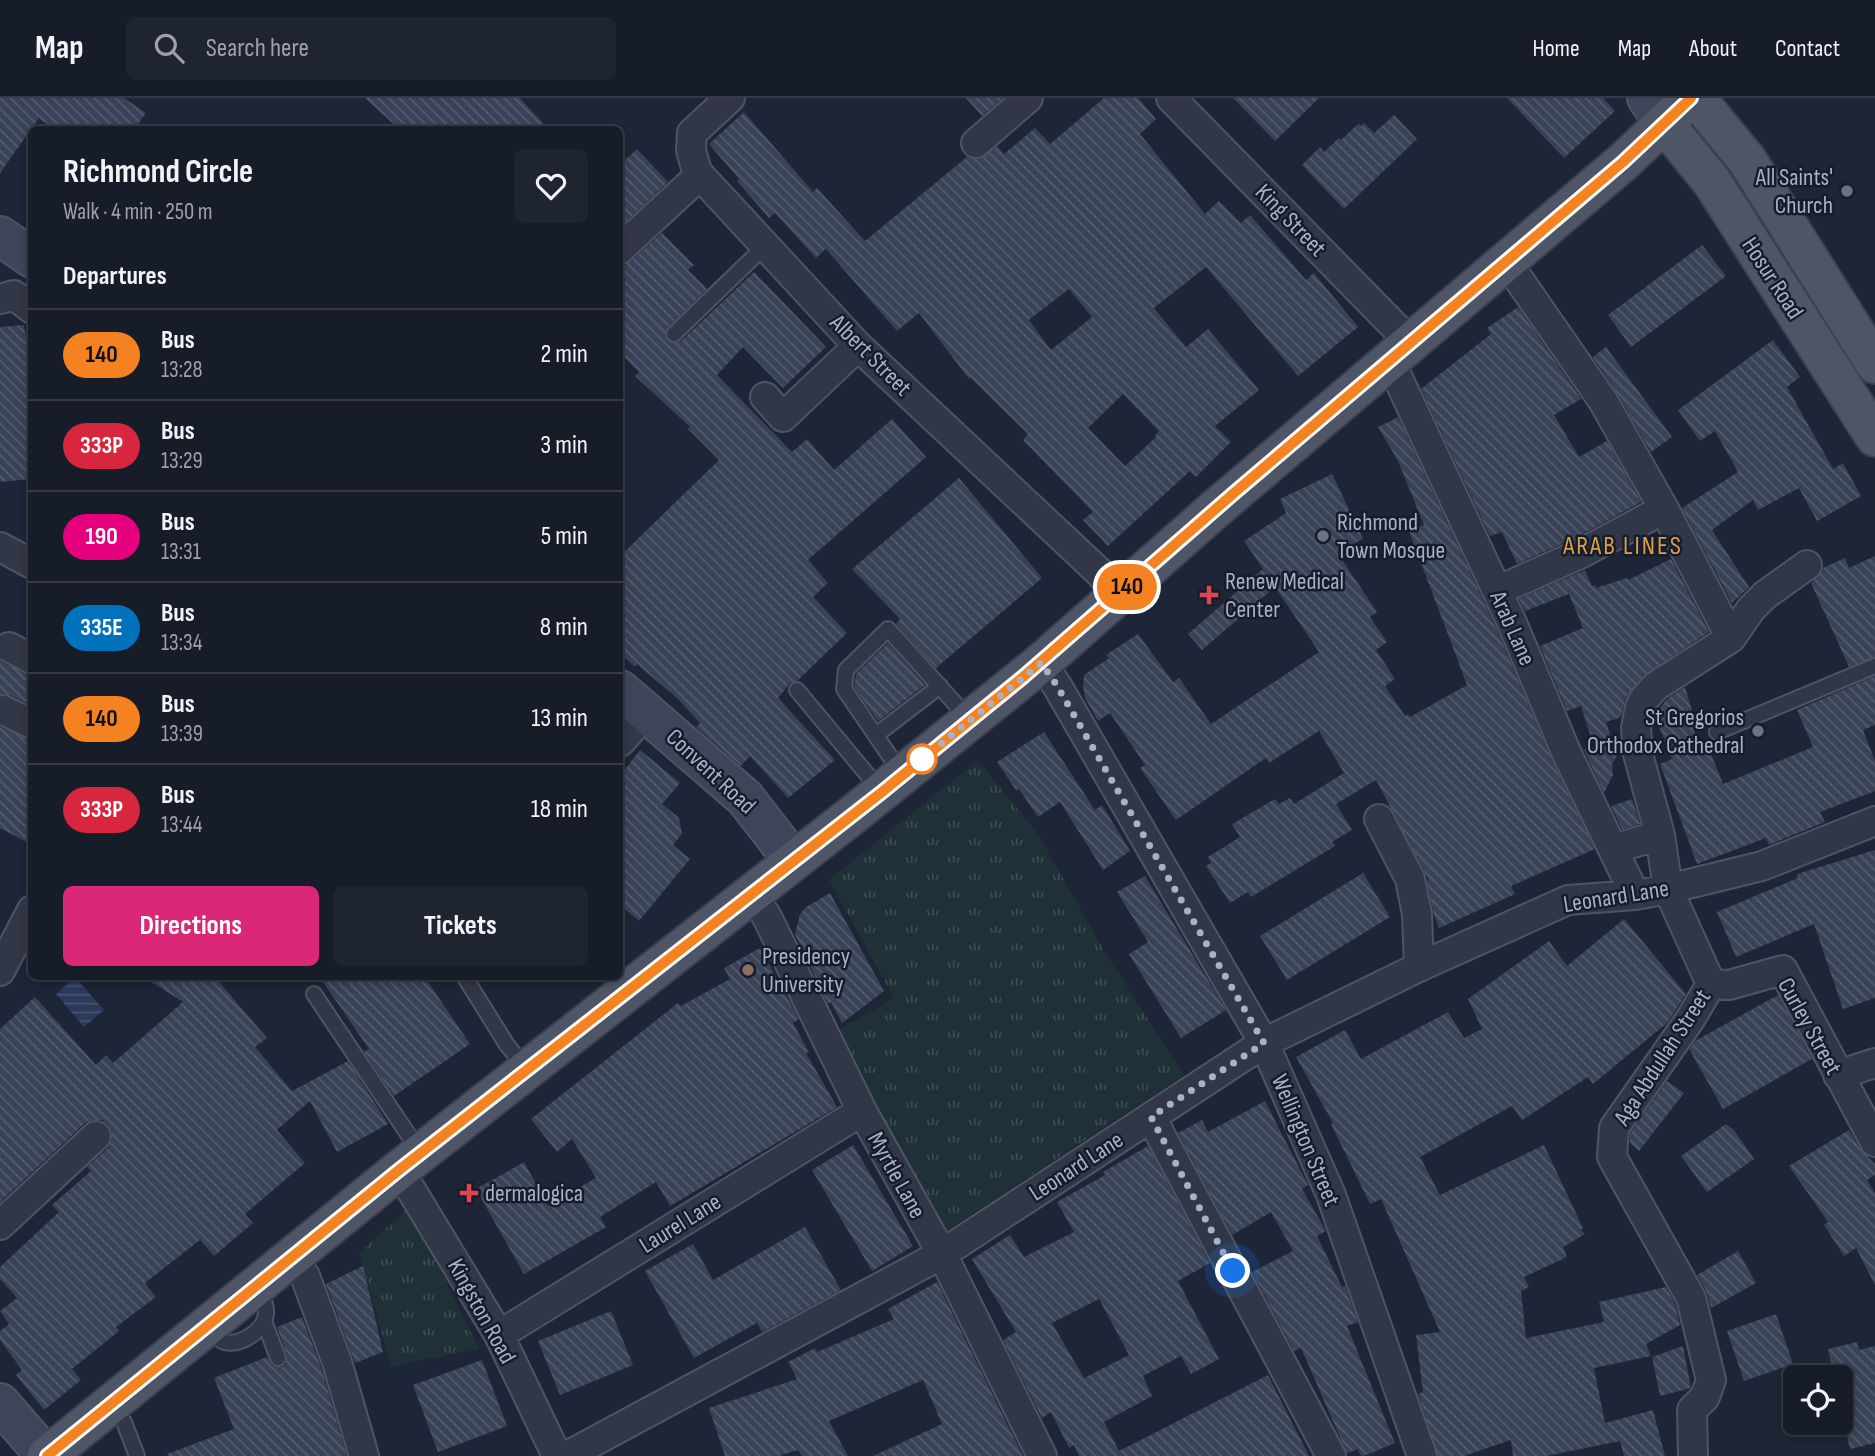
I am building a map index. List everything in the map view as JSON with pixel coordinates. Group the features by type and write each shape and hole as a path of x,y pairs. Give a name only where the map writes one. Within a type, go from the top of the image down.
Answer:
{"main road":[{"name":"Hosur Road","path":"1696,98 1747,160 1875,364"},
{"path":"46,1456 205,1328 261,1303 290,1258 527,1068 893,783 1041,663 1623,162 1667,106"},
{"name":"Hosur Road","path":"1667,106 1712,182 1875,437"},
{"path":"1623,162 1672,166 1712,182"}],"street":[{"name":"Albert Street","path":"730,98 692,133 691,150 700,175 858,346 1099,572 1119,594"},
{"path":"976,142 1028,98"},
{"name":"King Street","path":"1171,98 1400,352"},
{"path":"623,246 700,175"},
{"path":"0,236 28,255"},
{"path":"1506,261 1603,401 1664,509 1731,638 1751,609 1765,595 1807,565"},
{"path":"0,299 14,295 28,306"},
{"path":"765,397 783,416 858,346"},
{"name":"Arab Lane","path":"1400,352 1497,591 1567,754 1635,895"},
{"path":"1497,591 1582,553 1664,509"},
{"path":"0,547 28,562"},
{"name":"Aga Abdullah Street","path":"1693,1456 1692,1410 1705,1397 1711,1380 1691,1298 1612,1157 1614,1128 1692,1018 1711,984 1668,889 1660,835 1638,754 1636,728 1640,707 1656,686 1731,638"},
{"name":"Wellington Street","path":"1041,663 1070,708 1264,1043 1331,1195 1422,1456"},
{"path":"623,732 633,701"},
{"name":"Convent Road","path":"633,701 745,798 793,860"},
{"path":"3,710 28,722"},
{"path":"1378,819 1410,879 1417,914 1419,967"},
{"name":"Leonard Lane","path":"567,1456 942,1254 1264,1043 1419,967 1568,900 1635,895 1762,866 1875,821"},
{"path":"1613,849 1660,835"},
{"name":"Myrtle Lane","path":"751,895 766,915 862,1111 942,1254 1042,1456"},
{"path":"0,971 28,918"},
{"name":"Curley Street","path":"1711,984 1729,985 1783,970 1875,1142"},
{"path":"1838,1075 1875,1063"},
{"name":"Laurel Lane","path":"499,1335 862,1111"},
{"path":"1151,1117 1331,1456"},
{"path":"0,1225 96,1136"},
{"name":"Kingston Road","path":"410,1161 499,1335 556,1456"},
{"path":"290,1258 305,1276 337,1362 364,1456"},
{"path":"0,1403 46,1456"},
{"path":"0,1411 17,1456"}],"lane":[{"path":"674,334 766,245"},
{"path":"893,783 876,736 844,689 843,679 846,670 888,629 970,720"},
{"path":"1717,732 1875,666"},
{"path":"876,736 940,685"},
{"path":"797,690 893,783"},
{"path":"466,980 507,1045 527,1068"},
{"path":"314,993 410,1161"},
{"path":"261,1303 278,1358"},
{"path":"110,1406 124,1422 137,1456"}],"green space":[{"path":"978,760 1038,834 1106,954 1184,1075 943,1233 832,1034 894,998 829,880"},
{"path":"409,1207 479,1349 391,1366 359,1253"}],"water":[{"path":"72,980 78,980 104,1010 84,1027 56,994"}],"building":[{"path":"0,98 124,98 146,113 137,126 50,126 39,118 33,126 28,126 28,134 0,173"},
{"path":"365,98 520,98 545,126 396,126"},
{"path":"966,98 1003,98 982,116"},
{"path":"1104,98 1138,98 1156,119 1140,134 1205,214 1219,201 1241,223 1250,215 1306,280 1314,273 1358,327 1298,376 1206,267 1154,308 1186,347 1208,329 1259,390 1215,426 1231,442 1196,477 1190,471 1108,546 1083,520 1093,512 1023,440 1028,434 970,377 969,379 919,313 897,331 826,249 816,258 775,213 769,218 709,144 744,112 813,192 817,188 865,241 967,157 980,159 997,146 1004,154 1035,128 1050,144","holes":["1069,289 1092,317 1051,350 1029,320","1123,394 1159,431 1125,466 1088,428"]},
{"path":"1233,98 1319,98 1275,141"},
{"path":"1507,98 1603,98 1615,111 1564,158"},
{"path":"1394,115 1417,139 1344,209 1302,165 1320,147 1324,152 1358,124 1361,126 1364,123 1374,133"},
{"path":"637,149 668,182 623,224 623,162"},
{"path":"662,233 694,265 688,270 707,289 667,328 665,336 668,341 681,341 754,272 826,347 783,388 743,347 717,375 792,452 807,439 834,470 892,419 926,457 808,560 828,583 813,597 847,633 797,681 790,683 778,698 835,760 788,798 750,756 741,766 696,727 700,723 678,699 637,664 635,667 623,656 623,553 719,460 688,429 690,427 635,376 639,372 623,356 623,264 631,261"},
{"path":"1702,245 1726,276 1631,347 1608,315"},
{"path":"1518,307 1581,399 1554,415 1579,457 1607,441 1641,502 1575,538 1517,564 1502,532 1490,536 1421,389 1491,334 1487,328"},
{"path":"24,325 28,337 28,479 0,482 0,327"},
{"path":"1773,340 1800,377 1787,387 1833,469 1843,463 1861,496 1817,521 1799,488 1758,510 1753,500 1712,530 1749,587 1732,603 1682,508 1738,472 1715,431 1700,441 1678,410"},
{"path":"1606,347 1672,437 1651,452 1593,357"},
{"path":"1398,417 1497,630 1552,760 1595,849 1511,886 1515,894 1439,928 1434,915 1427,881 1429,880 1376,780 1336,804 1352,830 1332,842 1335,846 1251,897 1248,892 1230,903 1206,866 1211,863 1208,857 1240,837 1232,824 1275,799 1279,804 1290,798 1294,804 1344,773 1319,731 1269,763 1266,758 1176,820 1140,768 1145,765 1110,713 1098,721 1085,698 1084,675 1109,658 1106,655 1138,634 1173,682 1179,678 1211,724 1319,652 1275,587 1202,650 1188,634 1263,569 1244,541 1286,513 1280,499 1332,474 1363,539 1337,552 1377,612 1370,617 1387,642 1376,650 1395,679 1385,686 1405,716 1408,714 1410,717 1467,685 1409,531 1424,525 1398,461 1378,427"},
{"path":"959,478 1042,578 936,668 896,624 900,619 852,569"},
{"path":"1875,556 1875,657 1849,667 1811,583 1823,568 1845,558 1849,568"},
{"path":"1671,559 1709,632 1644,675 1625,699 1621,717 1606,722 1617,756 1612,764 1613,775 1604,793 1584,750 1594,747 1581,706 1567,711 1540,646 1583,628 1569,594 1525,611 1519,599 1585,570 1592,586 1595,585 1596,588 1627,578 1628,580"},
{"path":"888,643 925,685 878,721 854,687 856,674"},
{"path":"0,661 28,673 28,703 10,695 0,694"},
{"path":"1875,676 1875,725 1863,730 1875,761 1875,791 1820,812 1825,822 1769,845 1766,838 1697,864 1660,764 1672,759 1657,721 1654,722 1656,713 1667,699 1685,687 1692,711 1687,712 1701,749 1708,746 1723,784 1813,747 1797,710"},
{"path":"0,727 28,738 28,843 0,828"},
{"path":"1044,732 1095,810 1102,805 1130,851 1103,870 1060,802 1038,817 997,762"},
{"path":"640,750 680,783 662,804 679,818 682,834 673,845 690,859 639,921 623,908 623,772"},
{"path":"1632,799 1640,824 1622,829 1611,806"},
{"path":"1875,850 1875,998 1843,1009 1814,924 1736,957 1717,912 1798,878 1797,874"},
{"path":"1363,873 1390,917 1287,980 1260,936"},
{"path":"1145,876 1226,1010 1181,1038 1129,954 1148,942 1117,892"},
{"path":"830,893 884,991 842,1023 831,1002 828,1004 795,934 800,914 806,907"},
{"path":"1624,919 1686,994 1667,1023 1593,1084 1588,1077 1522,1120 1512,1106 1420,1157 1440,1195 1544,1145 1585,1234 1563,1247 1567,1257 1524,1277 1529,1287 1521,1291 1526,1338 1604,1322 1599,1302 1666,1287 1675,1304 1680,1325 1646,1344 1651,1356 1594,1368 1605,1423 1653,1410 1665,1456 1624,1456 1620,1441 1546,1456 1513,1456 1511,1440 1464,1456 1438,1456 1418,1394 1423,1392 1416,1335 1440,1332 1381,1199 1370,1204 1331,1124 1333,1123 1296,1057 1345,1030 1361,1059 1448,1012 1464,1038 1482,1029 1468,999 1549,941 1567,966"},
{"path":"760,948 799,1019 793,1023 809,1052 806,1053 837,1107 670,1206 656,1182 600,1217 606,1227 524,1274 476,1189 524,1162 548,1206 596,1178 572,1139 557,1152 531,1119 678,1003 681,1006 730,979 724,968"},
{"path":"148,980 217,980 267,1038 255,1047 292,1091 348,1061 388,1124 337,1152 310,1101 277,1130 305,1163 245,1214 253,1223 214,1256 200,1240 145,1283 156,1297 116,1327 119,1331 72,1369 81,1380 44,1410 16,1375 22,1370 0,1340 0,1331 9,1324 0,1311 17,1298 0,1279 0,1267 59,1212 52,1205 91,1171 87,1167 108,1148 112,1133 109,1125 102,1120 85,1123 0,1202 0,1029 35,997 96,1065 106,1055 113,1063 183,1002"},
{"path":"322,980 427,980 470,1044 394,1096 364,1052 369,1049"},
{"path":"1778,995 1812,1059 1723,1109 1689,1049 1695,1041"},
{"path":"1667,1081 1684,1093 1639,1151 1630,1143 1630,1134"},
{"path":"1265,1101 1308,1185 1302,1189 1326,1231 1317,1236 1342,1287 1345,1286 1358,1322 1347,1326 1395,1443 1364,1456 1361,1456 1358,1449 1347,1453 1301,1348 1294,1351 1252,1272 1293,1251 1271,1212 1232,1235 1178,1133 1202,1120 1208,1132"},
{"path":"1726,1124 1734,1130 1754,1159 1707,1192 1681,1156"},
{"path":"1849,1130 1861,1150 1875,1164 1875,1175 1867,1180 1875,1193 1875,1285 1856,1248 1844,1256 1824,1225 1828,1222 1789,1166"},
{"path":"853,1145 913,1246 872,1271 812,1170"},
{"path":"1148,1146 1210,1263 1178,1281 1219,1359 1191,1374 1181,1356 1143,1376 1152,1396 1104,1422 1119,1451 1268,1375 1309,1456 1079,1456 1074,1445 1069,1448 1051,1412 1042,1418 1003,1340 1016,1332 972,1259 1010,1235 1024,1257 1074,1232 1057,1202 1105,1175 1103,1172","holes":["1099,1299 1129,1355 1084,1378 1052,1323"]},
{"path":"805,1227 841,1290 762,1332 757,1323 694,1358 645,1271 693,1244 713,1280"},
{"path":"1738,1251 1756,1283 1711,1308 1706,1290 1697,1275"},
{"path":"363,1266 383,1352 355,1363 326,1284"},
{"path":"937,1282 1023,1456 873,1456 942,1424 923,1380 829,1421 848,1456 802,1456 798,1450 779,1456 725,1456 709,1408 797,1379 788,1362 815,1348 817,1352 894,1319 888,1309"},
{"path":"611,1311 633,1365 560,1395 538,1341"},
{"path":"1776,1314 1793,1364 1783,1365 1783,1367 1744,1381 1727,1331"},
{"path":"302,1317 321,1367 347,1456 168,1456 167,1454 234,1429 214,1378 267,1357 272,1366 282,1367 286,1364 287,1355 277,1327"},
{"path":"1857,1342 1859,1350 1875,1346 1875,1443 1850,1449 1847,1435 1853,1435 1853,1365 1831,1365 1828,1349"},
{"path":"1683,1346 1691,1388 1660,1396 1652,1357"},
{"path":"482,1360 507,1426 438,1452 413,1385"}],"bus line":[{"name":"140","path":"47,1456 399,1170 882,792 1041,663 1234,493 1623,162 1691,98"}],"place":[{"name":"All Saints' Church","path":"1847,191"},
{"name":"Richmond Town Mosque","path":"1323,536"},
{"name":"Renew Medical Center","path":"1209,595"},
{"name":"St Gregorios Orthodox Cathedral","path":"1758,731"},
{"name":"Presidency University","path":"748,970"},
{"name":"dermalogica","path":"469,1193"}],"district":[{"name":"ARAB LINES","path":"1623,545"}],"route":[{"path":"922,759 1041,663 1056,684 1264,1043 1151,1117 1233,1271"}]}
